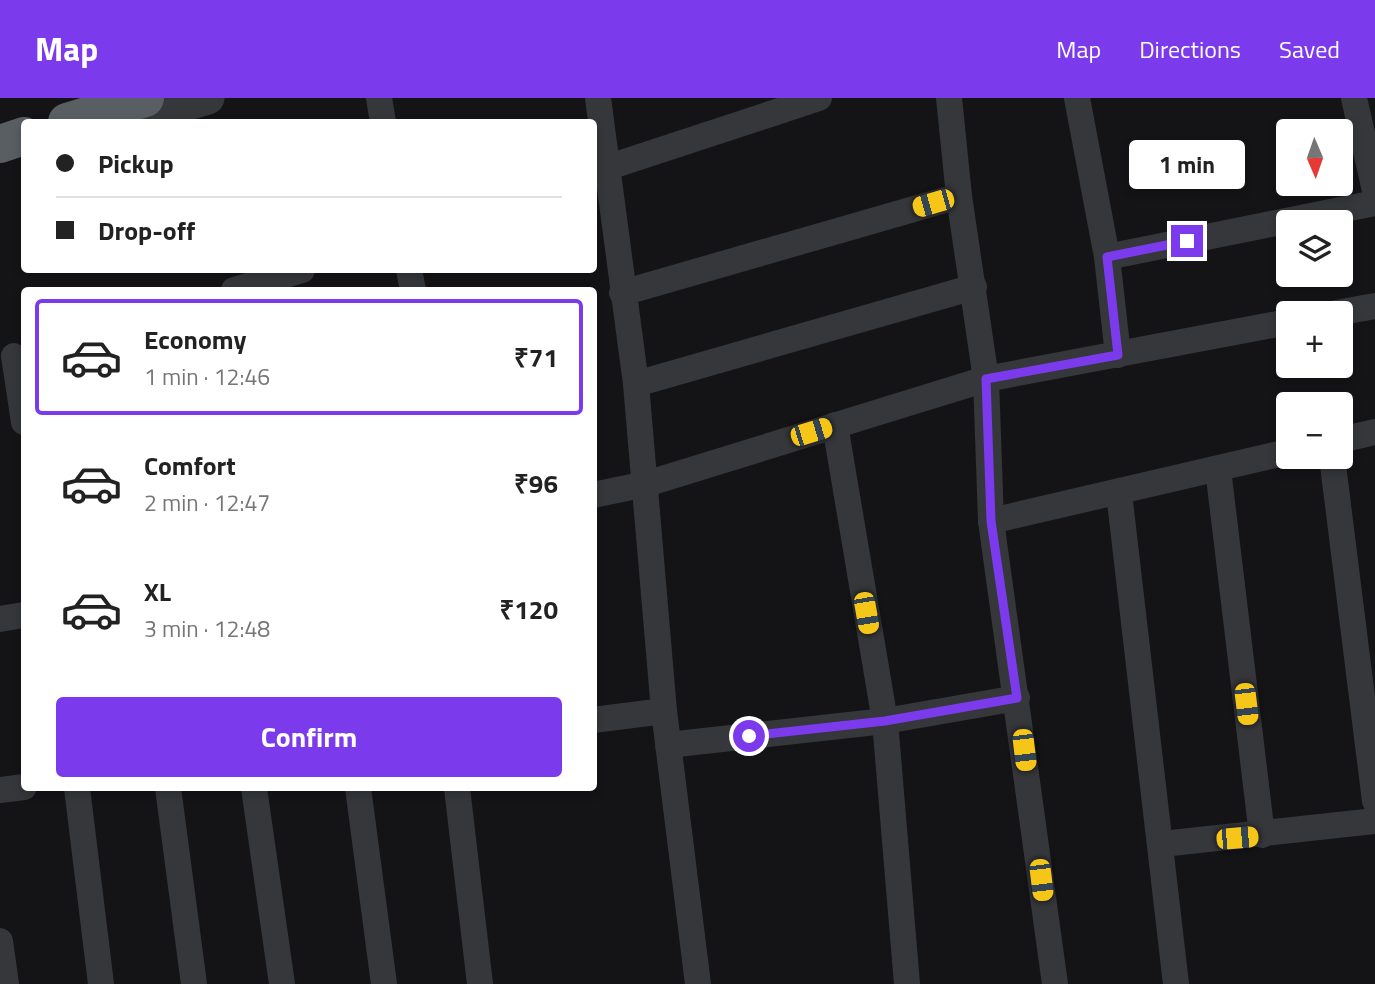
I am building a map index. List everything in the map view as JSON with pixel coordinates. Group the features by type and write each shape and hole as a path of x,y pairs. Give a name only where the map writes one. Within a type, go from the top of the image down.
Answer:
{"highway":[{"path":"77,119 145,98"},
{"path":"0,144 21,137"}],"street":[{"path":"139,119 208,98"},
{"path":"379,98 382,119"},
{"path":"598,98 636,384 664,711 698,984"},
{"path":"609,167 819,98"},
{"path":"949,98 959,196 986,379 991,521 1055,984"},
{"path":"1077,98 1107,257 1118,355"},
{"path":"1354,98 1375,191"},
{"path":"0,163 21,156"},
{"path":"622,293 959,196"},
{"path":"1107,257 1375,203"},
{"path":"268,286 296,273"},
{"path":"636,384 974,286"},
{"path":"1353,310 1375,306"},
{"path":"597,494 646,484 986,379 1276,324"},
{"path":"13,356 21,404"},
{"path":"835,425 885,721 907,984"},
{"path":"1353,437 1375,432"},
{"path":"991,521 1276,455"},
{"path":"1218,468 1262,835"},
{"path":"1334,469 1375,801"},
{"path":"1119,493 1162,844 1176,984"},
{"path":"0,618 21,615"},
{"path":"668,745 885,721 1017,698"},
{"path":"597,719 664,711"},
{"path":"0,790 21,787"},
{"path":"77,791 102,984"},
{"path":"169,791 194,984"},
{"path":"254,791 282,984"},
{"path":"358,791 384,984"},
{"path":"457,791 480,984"},
{"path":"1162,844 1375,821"},
{"path":"0,941 6,984"}],"route":[{"path":"749,736 885,721 1017,698 991,521 986,379 1118,355 1107,257 1187,241"}]}
